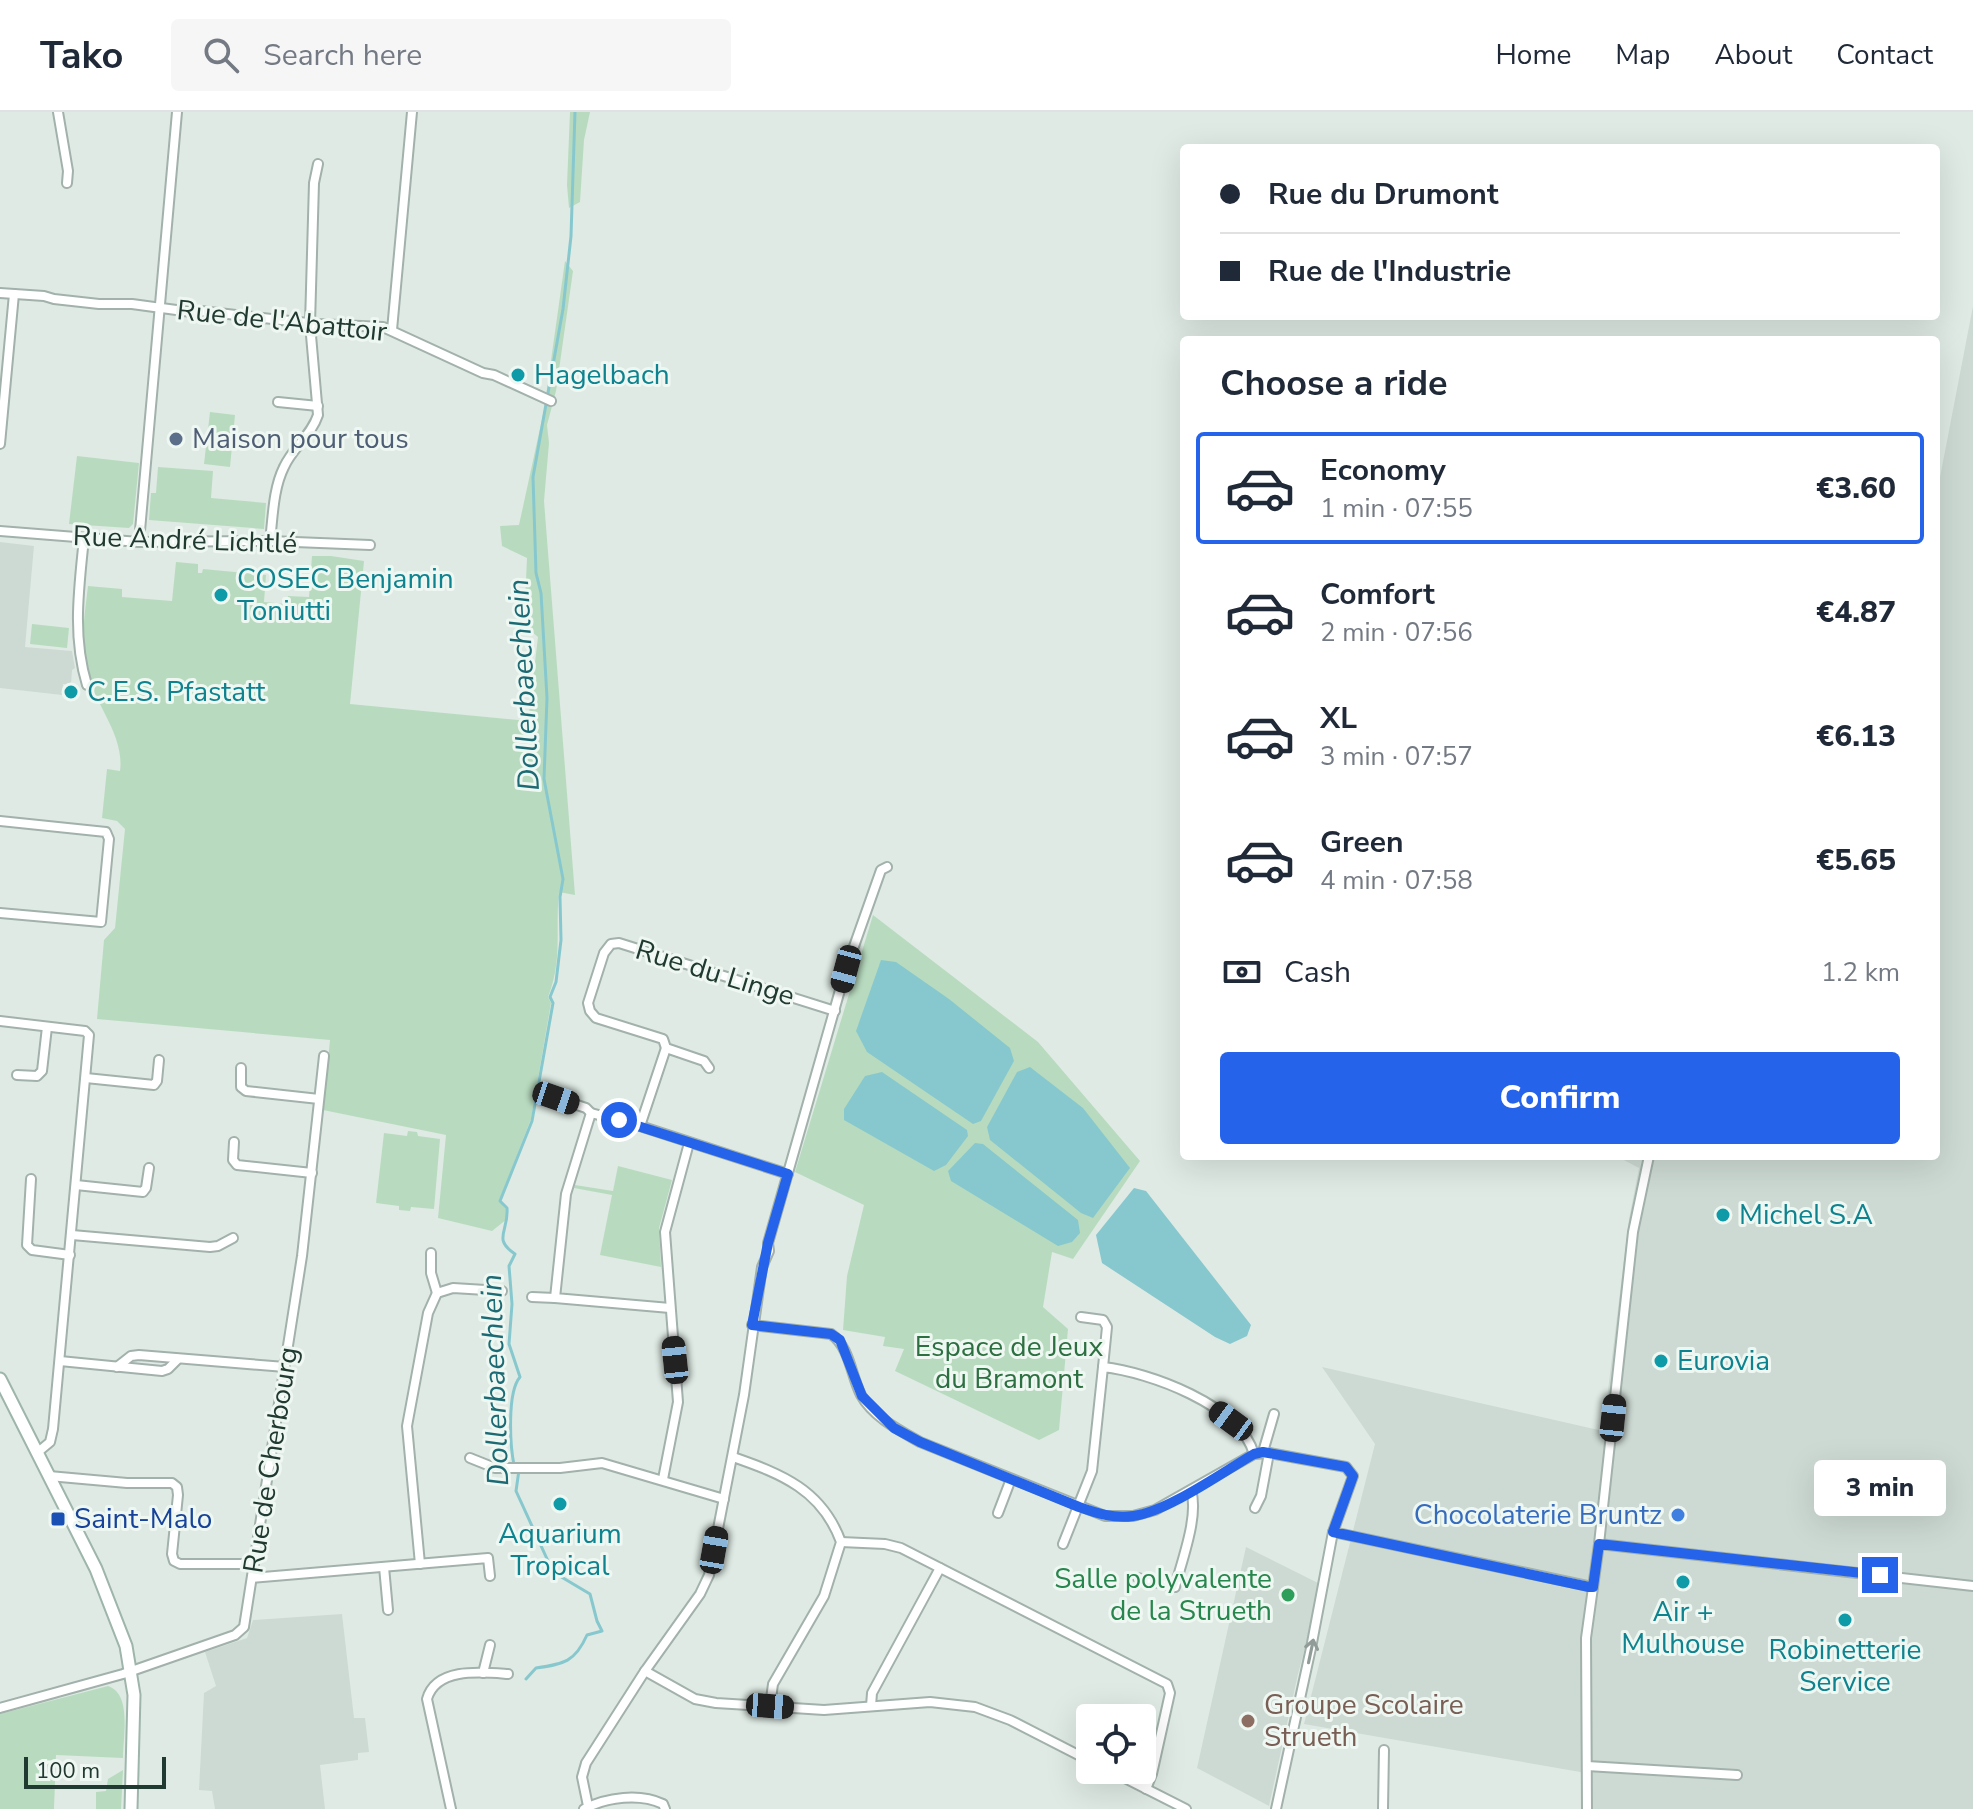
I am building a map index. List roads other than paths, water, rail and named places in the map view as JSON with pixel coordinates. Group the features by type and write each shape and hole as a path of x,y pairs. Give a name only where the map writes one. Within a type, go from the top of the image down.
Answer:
{"street":[{"path":"58,112 68,171 67,183"},
{"path":"139,542 177,112"},
{"path":"392,330 412,112"},
{"path":"270,541 280,475 288,459 313,429 318,406 310,324 314,183 318,164"},
{"name":"Rue de l'Abattoir","path":"0,293 253,315 262,319 310,324 350,327 358,324 392,330 551,401"},
{"path":"0,444 14,294"},
{"path":"278,402 318,406"},
{"name":"Rue André Lichtlé","path":"0,531 139,542 270,541 370,545"},
{"path":"84,538 77,616 81,666 87,685"},
{"path":"0,821 106,832 109,839 101,922 0,913"},
{"path":"665,1809 663,1804 652,1799 626,1797 586,1807 582,1777 586,1763 645,1671 700,1594 709,1575 733,1457 752,1325 762,1267 769,1251 768,1243 875,884 881,870 887,867"},
{"name":"Rue du Linge","path":"709,1068 704,1061 666,1048 663,1039 596,1018 590,1011 588,1003 604,953 611,944 619,943 835,1011"},
{"path":"0,1021 88,1033 90,1038 52,1437 38,1452"},
{"path":"17,1075 37,1076 42,1071 47,1027"},
{"path":"640,1126 666,1048"},
{"name":"Rue de Cherbourg","path":"132,1671 239,1633 245,1623 285,1367 312,1173 324,1056"},
{"path":"86,1078 154,1085 159,1060"},
{"path":"241,1068 241,1087 246,1091 319,1099"},
{"path":"556,1098 586,1108 591,1113 788,1174"},
{"path":"555,1298 566,1194 591,1113"},
{"path":"234,1142 233,1160 237,1165 312,1173"},
{"path":"663,1479 678,1402 665,1222 689,1143"},
{"path":"1587,1809 1586,1638 1633,1232 1648,1160"},
{"path":"76,1185 140,1193 146,1188 149,1168"},
{"path":"31,1179 28,1247 70,1255"},
{"path":"72,1235 210,1247 222,1245 233,1238"},
{"path":"420,1564 407,1426 428,1313 437,1293 431,1273 431,1253"},
{"path":"437,1293 453,1288 502,1291"},
{"path":"532,1297 670,1308"},
{"path":"1063,1544 1092,1471 1107,1327 1103,1320 1081,1317"},
{"path":"752,1325 831,1334 840,1340 862,1396 894,1428 920,1442 1105,1516 1133,1516 1155,1510 1262,1453"},
{"path":"117,1367 134,1355 285,1367"},
{"path":"60,1361 162,1371 178,1359"},
{"path":"1103,1367 1117,1368 1170,1384 1209,1405 1231,1421 1262,1453 1346,1467 1353,1476 1333,1532 1276,1809"},
{"path":"0,1379 38,1452 122,1632 132,1671 134,1695 131,1809"},
{"path":"1255,1508 1261,1496 1262,1453 1274,1414"},
{"path":"733,1457 789,1480 808,1492 821,1504 841,1542 824,1596 773,1684 770,1706"},
{"path":"470,1458 495,1468 560,1468 602,1463 724,1499"},
{"path":"49,1476 127,1483 167,1482 175,1485 178,1495 172,1554 176,1563 254,1564"},
{"path":"998,1513 1011,1479"},
{"path":"1138,1578 1175,1587 1191,1520 1194,1501 1191,1490"},
{"path":"1333,1532 1593,1587"},
{"path":"841,1542 901,1548 1167,1684 1170,1693 1146,1789"},
{"path":"1599,1544 1973,1586"},
{"path":"252,1578 488,1558 490,1576"},
{"path":"384,1567 388,1610"},
{"path":"871,1706 872,1693 940,1568"},
{"path":"483,1673 490,1645"},
{"path":"0,1708 132,1671"},
{"path":"645,1671 695,1699 824,1710 930,1702 975,1707 1010,1720 1076,1754"},
{"path":"451,1809 427,1699 434,1684 449,1676 508,1674"},
{"path":"1383,1809 1384,1750"},
{"path":"1587,1766 1737,1775"},
{"path":"1136,1784 1186,1809"}],"water":[{"path":"881,960 896,962 1010,1048 1014,1061 981,1121 973,1124 867,1052 856,1031"},
{"path":"1030,1067 1083,1108 1130,1168 1093,1218 1081,1213 990,1140 987,1127 1017,1072"},
{"path":"882,1072 967,1130 968,1136 946,1165 934,1171 844,1120 844,1109 865,1076"},
{"path":"975,1143 983,1144 1078,1220 1080,1233 1072,1242 1058,1246 951,1181 948,1171"},
{"path":"1134,1188 1146,1191 1251,1325 1247,1336 1230,1344 1215,1337 1102,1263 1096,1235"}],"waterway":[{"name":"Dollerbaechlein","path":"514,1465 511,1406 520,1377 509,1344 512,1304 509,1266 515,1254 504,1244 507,1208 500,1201 532,1121 561,940 560,897 563,879 544,779 547,698 541,593 536,573 533,477 563,309 571,236 575,112"},
{"name":"Dollerbaechlein","path":"519,1470 516,1491 553,1572 590,1594 602,1631 587,1635 578,1651 568,1660 536,1668 526,1679"}],"place":[{"name":"Hagelbach","path":"518,375"},
{"name":"Maison pour tous","path":"176,439"},
{"name":"COSEC Benjamin Toniutti","path":"221,595"},
{"name":"C.E.S. Pfastatt","path":"71,692"},
{"name":"Michel S.A","path":"1723,1215"},
{"name":"Eurovia","path":"1661,1361"},
{"name":"Aquarium Tropical","path":"560,1504"},
{"name":"Chocolaterie Bruntz","path":"1678,1515"},
{"name":"Saint-Malo","path":"58,1519"},
{"name":"Air + Mulhouse","path":"1683,1582"},
{"name":"Salle polyvalente de la Strueth","path":"1288,1595"},
{"name":"Robinetterie Service","path":"1845,1620"},
{"name":"Groupe Scolaire Strueth","path":"1248,1721"}],"park label":[{"name":"Espace de Jeux du Bramont","path":"1009,1363"}]}
